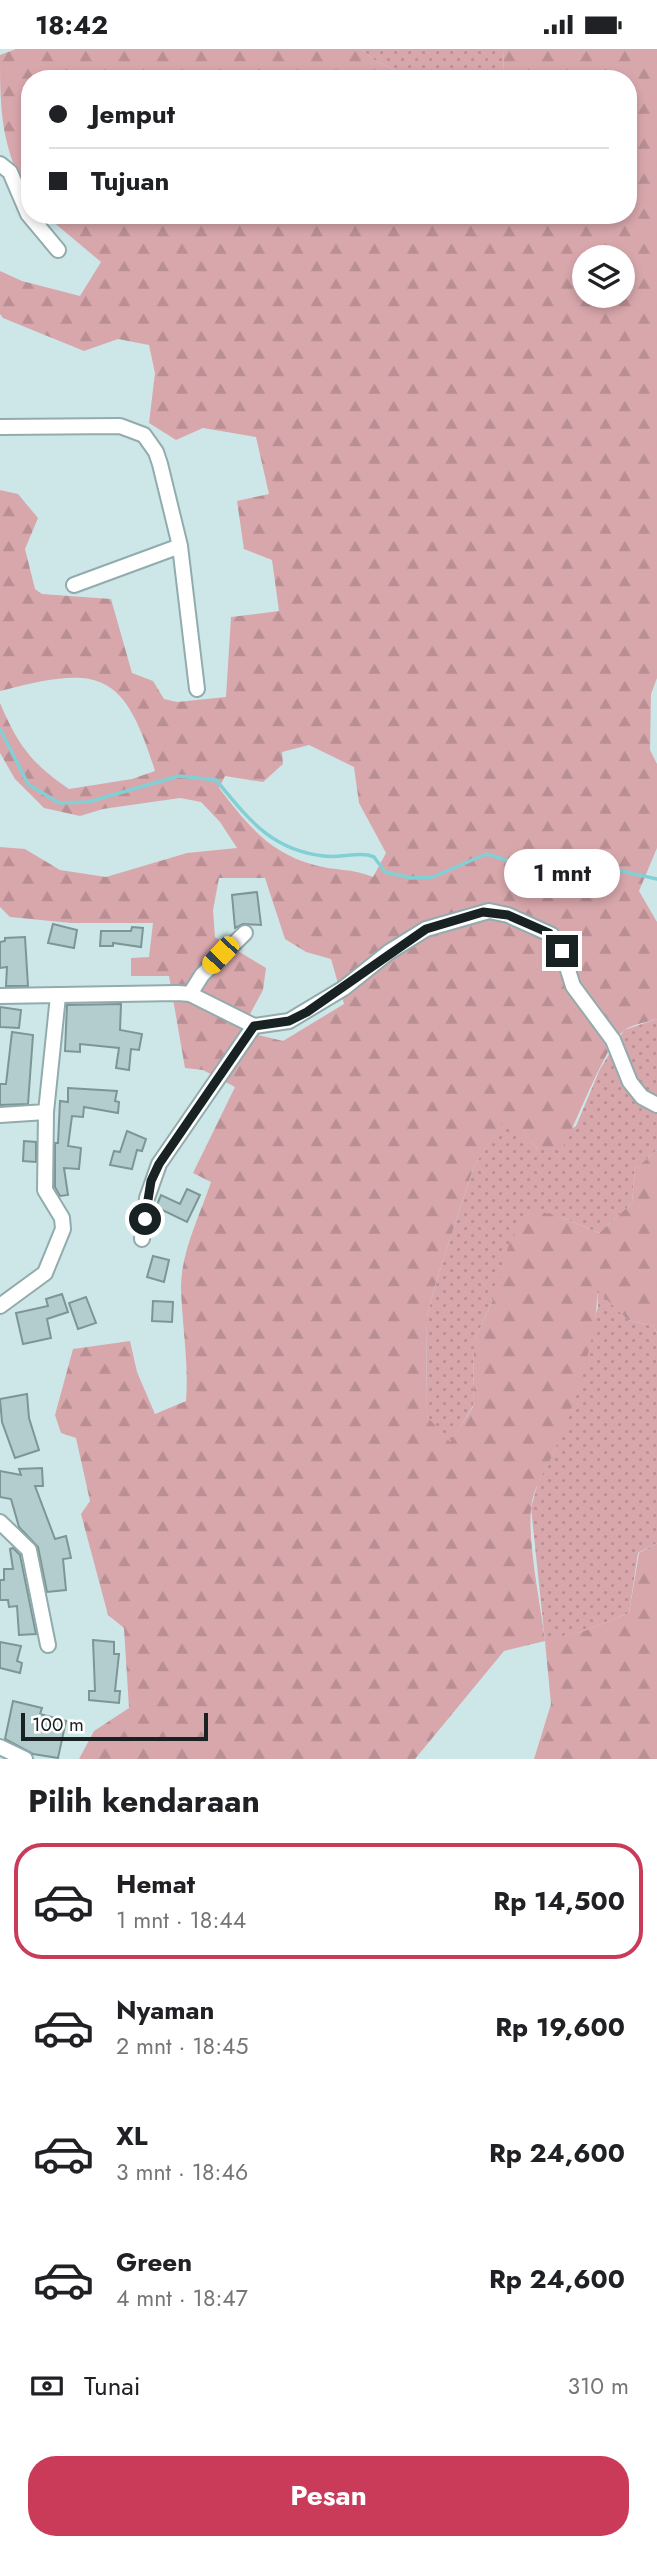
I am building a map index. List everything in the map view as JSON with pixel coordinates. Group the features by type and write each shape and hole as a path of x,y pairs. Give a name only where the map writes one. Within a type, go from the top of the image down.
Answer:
{"street":[{"path":"0,164 10,173 21,198"},
{"path":"36,224 58,250"},
{"path":"0,427 120,426 144,435 160,464 180,545 197,689"},
{"path":"75,585 180,545"},
{"path":"0,996 58,996 117,991 190,994 254,1026 289,1021 307,1012 426,929 489,911 508,915 552,935 562,951 573,986 613,1040 630,1082 642,1097 657,1105"},
{"path":"190,994 202,975 245,933"},
{"path":"0,1306 50,1268 63,1229 61,1218 46,1190 46,1112 58,996"},
{"path":"142,1239 147,1198 159,1164 254,1026"},
{"path":"0,1115 46,1112"},
{"path":"0,1522 29,1550 48,1645"},
{"path":"0,1747 25,1759"}],"green space":[{"path":"16,49 361,49 374,60 395,70 21,70 21,182 4,129 0,55"},
{"path":"361,49 503,49 504,70 395,70 374,60"},
{"path":"503,49 657,49 657,678 651,694 650,750 657,764 657,848 639,891 657,922 657,1019 630,1027 618,1036 601,1065 562,1149 538,1149 506,1117 474,1166 427,1317 426,1415 450,1442 473,1407 474,1342 494,1297 509,1244 530,1209 561,1217 599,1233 632,1203 635,1169 657,1150 657,1333 653,1326 628,1320 597,1290 594,1328 583,1373 560,1437 534,1494 531,1523 545,1640 584,1631 629,1613 639,1553 657,1543 657,1759 534,1759 551,1704 545,1641 504,1651 415,1759 79,1759 94,1731 129,1708 124,1628 108,1615 81,1514 90,1501 76,1438 61,1433 55,1415 73,1349 130,1341 137,1372 155,1414 186,1401 182,1274 188,1247 211,1182 193,1173 235,1087 203,1070 185,1068 169,976 131,976 131,958 149,957 153,923 71,923 10,917 0,907 0,847 25,849 60,870 106,877 187,853 237,848 220,822 201,802 180,798 103,809 80,816 44,808 15,779 0,753 0,703 27,752 45,771 69,789 132,779 155,771 144,737 132,712 118,694 103,683 84,678 62,678 0,691 0,490 18,494 38,518 25,549 35,589 42,594 111,599 132,673 153,681 164,699 177,702 226,697 231,617 279,611 272,560 244,549 237,501 269,494 256,437 203,428 176,440 149,423 155,373 149,345 118,339 84,351 3,318 0,314 0,271 22,281 80,296 101,262 56,224 637,224 637,70 504,70","holes":["309,745 354,767 359,803 386,853 373,877 314,865 284,853 249,825 219,788 225,776 263,782 283,764 282,752","219,878 265,878 285,939 306,952 331,959 344,1004 283,1041 241,1031 263,990 266,968 215,937 213,910"]},
{"path":"657,1019 657,1150 635,1169 632,1203 599,1233 561,1217 494,1297 474,1342 473,1406 450,1443 426,1415 427,1317 474,1166 506,1116 538,1149 576,1126 600,1069 624,1030"},
{"path":"597,1289 628,1320 653,1326 657,1333 657,1543 638,1553 629,1613 584,1631 545,1641 531,1508 538,1482 554,1452 598,1307"}],"building":[{"path":"257,892 261,925 243,924 235,928 232,895"},
{"path":"53,924 77,930 74,948 48,943"},
{"path":"132,927 143,928 141,947 113,943 113,946 100,946 101,931 131,931"},
{"path":"25,937 28,986 6,986 7,967 0,968 0,942 5,941 5,938"},
{"path":"121,1004 120,1030 142,1034 139,1050 131,1049 129,1070 116,1068 119,1048 80,1044 80,1052 65,1051 67,1005"},
{"path":"0,1007 21,1010 19,1028 0,1027"},
{"path":"12,1032 33,1035 28,1104 0,1105 0,1084 6,1084"},
{"path":"68,1088 117,1091 115,1101 119,1102 118,1113 84,1107 83,1117 72,1116 68,1146 81,1148 79,1169 64,1168 68,1195 60,1196 55,1187 55,1143 58,1143 60,1101 68,1102"},
{"path":"127,1131 146,1139 142,1151 137,1150 132,1169 110,1165 114,1151 120,1152"},
{"path":"24,1141 36,1142 36,1162 23,1161"},
{"path":"187,1189 200,1195 187,1222 156,1207 161,1195 180,1204"},
{"path":"153,1256 169,1260 164,1282 147,1277"},
{"path":"62,1294 68,1312 47,1319 51,1338 23,1344 16,1313 48,1306 46,1299"},
{"path":"86,1297 96,1323 78,1329 69,1303"},
{"path":"153,1301 173,1302 172,1322 152,1321"},
{"path":"27,1394 29,1418 39,1450 15,1458 2,1422 0,1399"},
{"path":"42,1468 43,1486 35,1486 55,1539 66,1536 71,1558 63,1559 66,1590 47,1592 38,1547 19,1527 11,1499 0,1497 0,1471 21,1475 19,1469"},
{"path":"13,1548 20,1555 36,1634 19,1635 17,1606 9,1607 8,1600 0,1600 0,1580 4,1580 4,1569 13,1569 10,1549"},
{"path":"93,1640 114,1642 114,1654 119,1654 115,1691 120,1691 119,1703 89,1700 89,1691 95,1691"},
{"path":"0,1642 21,1646 17,1661 22,1663 20,1673 0,1668"},
{"path":"13,1701 42,1708 40,1714 66,1721 58,1758 33,1754 5,1739"}],"waterway":[{"path":"0,729 28,784 59,803 88,802 179,776 216,780 250,819 289,847 324,856 368,855 374,857 385,872 411,878 433,877 486,854 537,869 558,862 582,862 657,879"}],"route":[{"path":"145,1219 151,1181 159,1164 254,1026 289,1021 344,988 389,952 426,929 483,912 508,915 549,933 562,951"}]}
